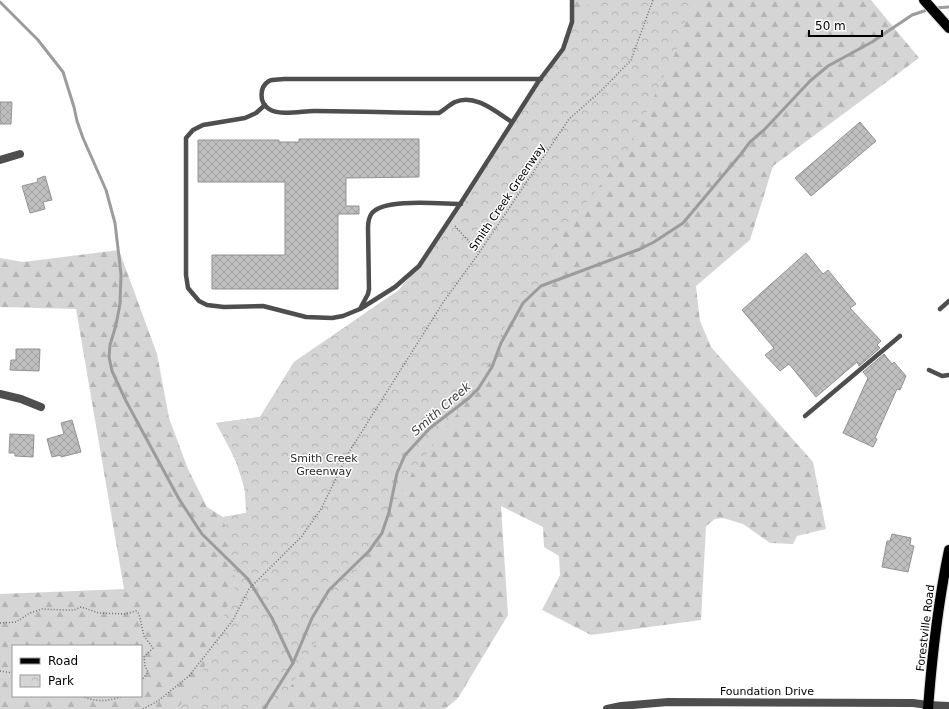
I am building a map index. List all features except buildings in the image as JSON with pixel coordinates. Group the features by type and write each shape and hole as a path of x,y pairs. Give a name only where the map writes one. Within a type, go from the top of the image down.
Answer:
{"main road":[{"path":"924,0 949,28"},
{"name":"Forestville Road","path":"928,707 939,599 949,550"}],"street":[{"path":"0,160 20,154"},
{"path":"0,394 21,399 41,407"},
{"name":"Foundation Drive","path":"607,709 621,706 668,702 706,705 914,702 928,707 949,706"}],"lane":[{"path":"265,105 256,113 245,118 203,125 192,130 186,138 186,274 188,288 199,301 207,305 263,306 306,317 332,318 343,316 360,309 395,287 419,266 538,82 562,49 572,22 572,0"},
{"path":"512,122 480,102 466,99 455,102 439,113 282,112 270,110 265,105 261,95 263,87 270,80 541,79"},
{"path":"360,309 369,289 368,228 369,219 372,213 379,207 390,204 460,204"},
{"path":"940,309 949,301"},
{"path":"805,416 900,336"},
{"path":"929,370 942,376 949,375"}],"path":[{"name":"Smith Creek Greenway","path":"143,709 158,701 189,676 233,620 249,589 302,536 321,509 350,452 444,301 479,253 569,119 601,91 631,60 653,0"},
{"path":"450,220 479,253"},
{"path":"0,623 16,622 30,613 42,609 74,610 81,607 99,613 125,614 136,611 139,614 144,636 153,648 144,657 145,666 148,672 142,680"},
{"path":"0,671 12,673"},
{"path":"86,697 97,700 114,700 120,697"}],"green space":[{"path":"574,0 871,0 919,58 773,166 750,240 696,286 700,321 711,347 813,462 826,529 797,536 793,544 770,543 743,524 723,518 715,519 706,526 701,620 591,635 542,610 560,575 559,556 544,547 543,527 501,506 508,615 458,698 445,709 199,709 186,699 177,709 0,709 0,594 124,589 76,309 0,307 0,258 23,262 119,250 157,354 169,418 188,469 207,507 223,517 246,513 244,489 238,466 216,423 260,417 294,362 399,290 419,266 563,49 572,22"},
{"name":"Smith Creek Greenway","path":"592,0 692,0 676,51 629,148 554,245 547,281 510,315 480,384 414,470 278,709 177,709 199,680 236,584 223,517 246,513 245,490 235,458 216,423 260,417 294,362 399,290 419,266 538,82 563,49 572,22"}],"waterway":[{"path":"0,2 38,40 63,72 83,138 106,190 115,223 121,274 120,304 110,345 109,357 112,371 126,401 179,499 202,534 248,579 272,618 293,663"},
{"path":"935,8 949,7"},
{"name":"Smith Creek","path":"264,709 293,663 312,618 329,590 369,551 382,533 389,512 397,473 405,455 430,428 469,398 478,389 492,367 501,343 523,303 541,286 640,249 654,242 683,223 750,142 764,130 810,81 828,66 872,42 912,15 930,9"}]}
